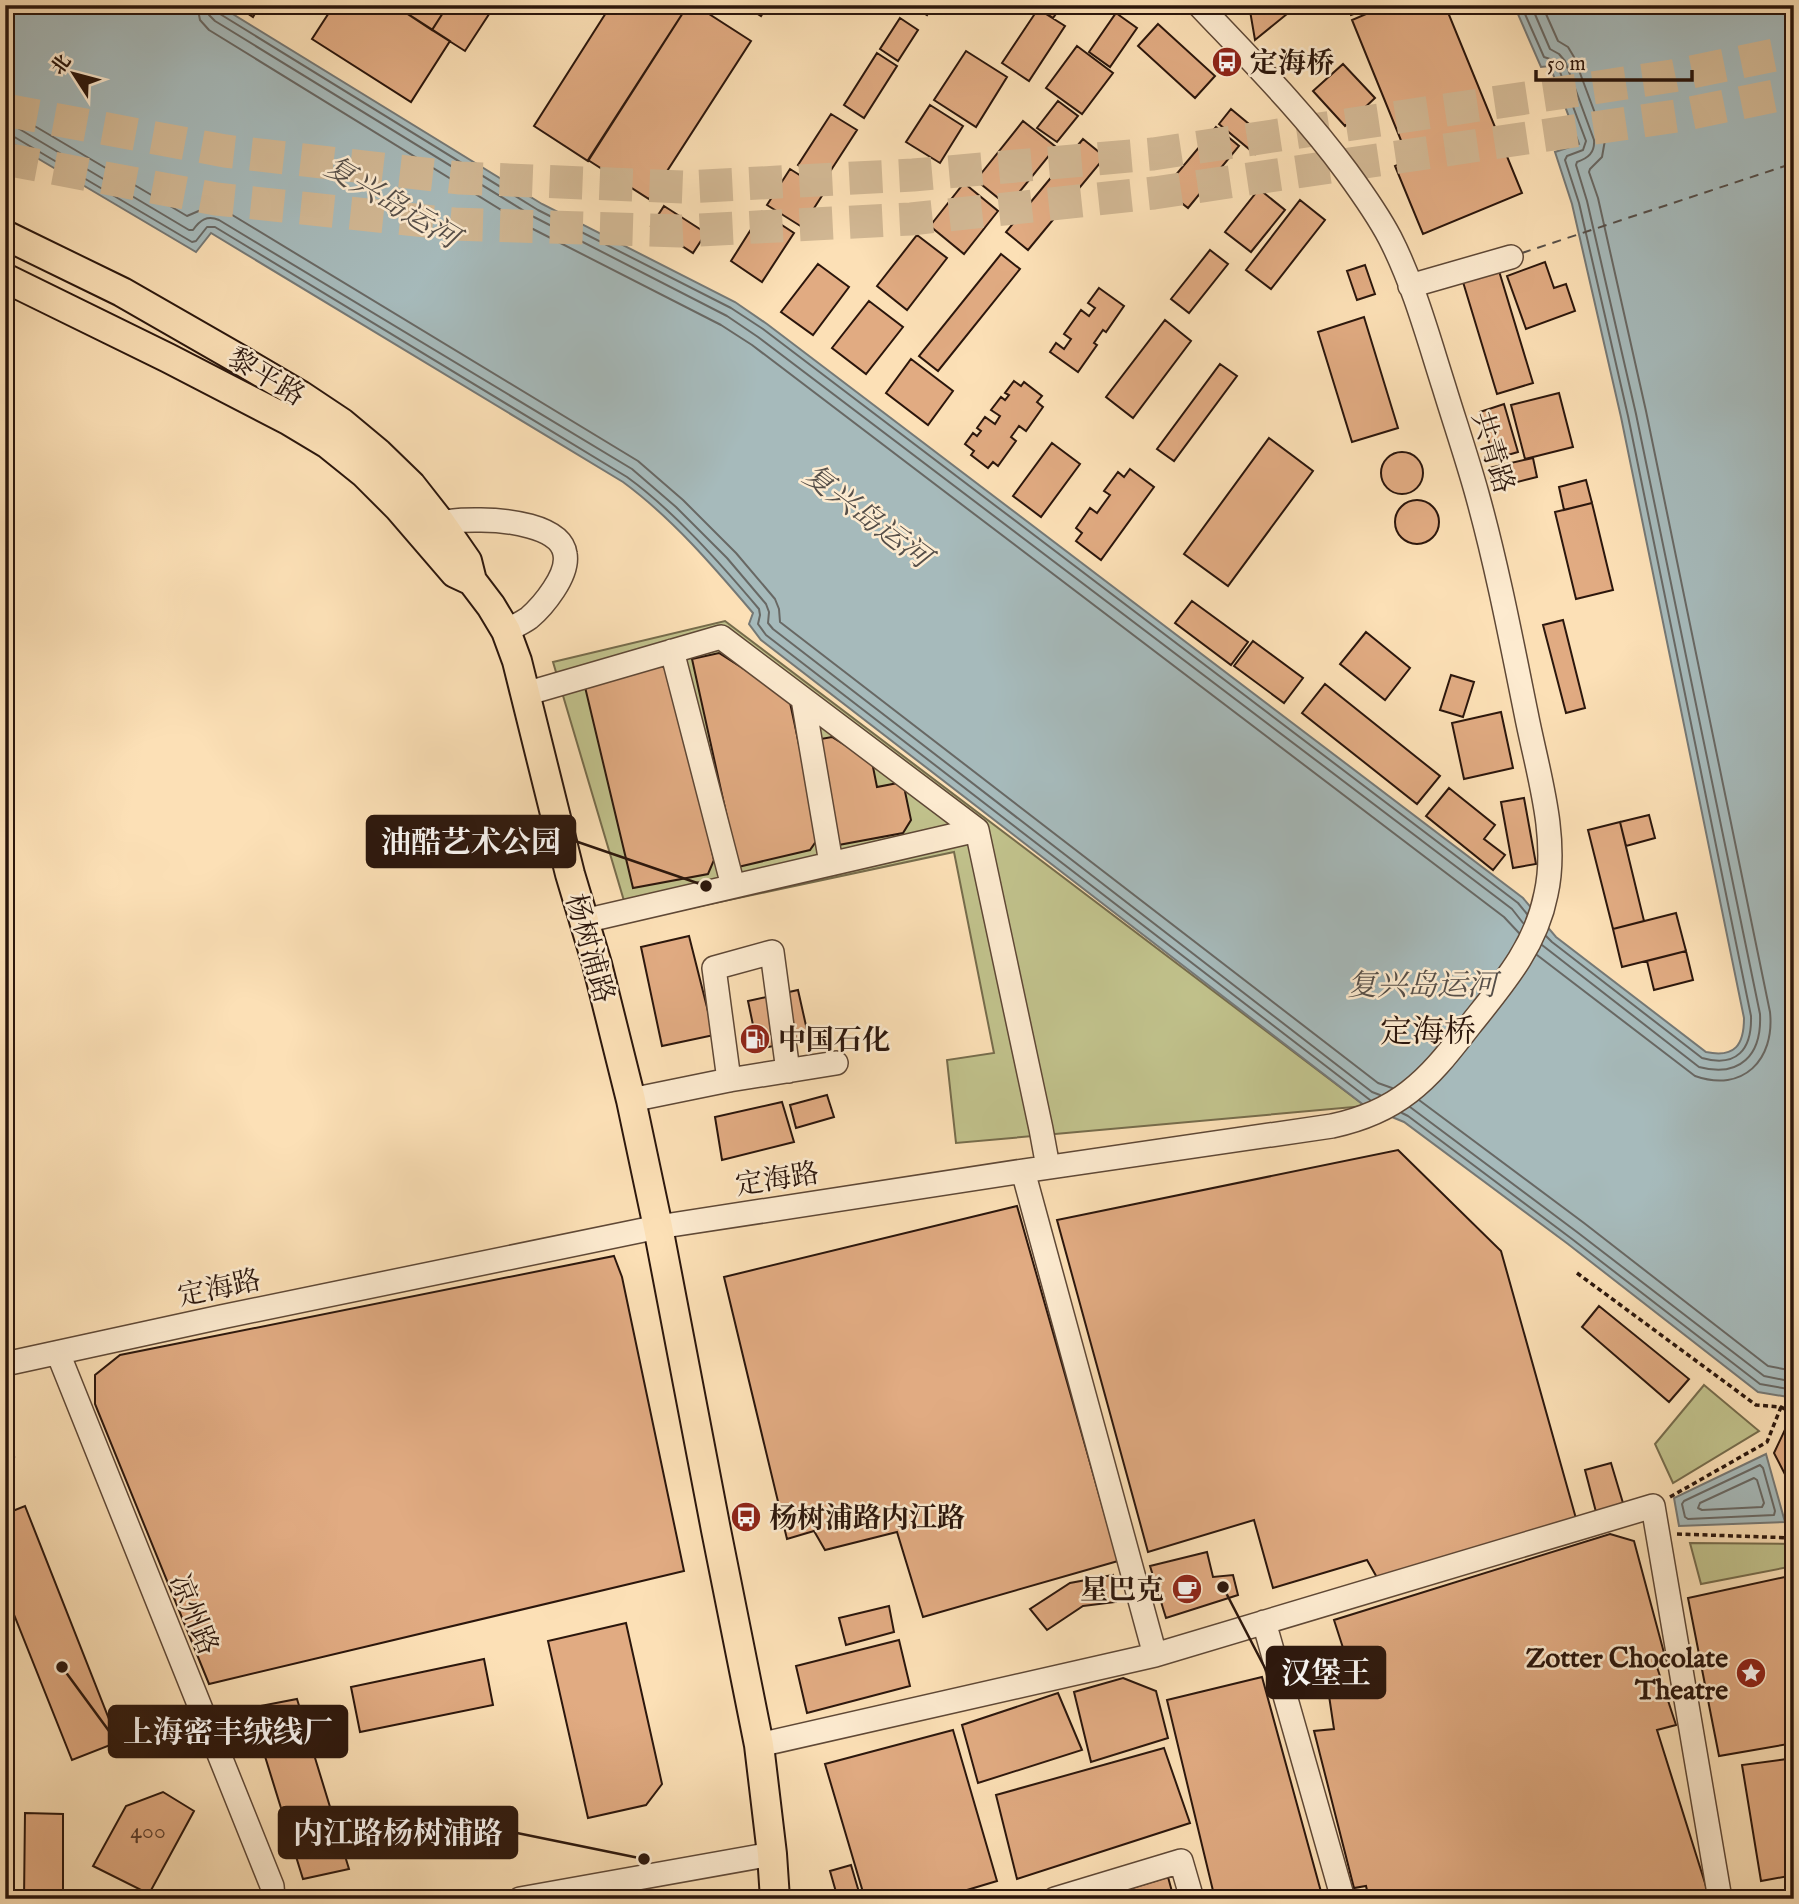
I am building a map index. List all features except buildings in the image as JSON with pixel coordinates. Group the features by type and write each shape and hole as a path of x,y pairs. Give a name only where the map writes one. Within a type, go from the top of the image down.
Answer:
{"main road":[{"name":"黎平路","path":"5,234 122,292 300,395 342,423 411,485 455,573 472,581 506,631"},
{"name":"黎平路","path":"5,278 288,420 328,444 364,473 399,508 431,528"},
{"name":"杨树浦路","path":"506,631 517,661 570,874 631,1100 759,1745 772,1854"},
{"path":"772,1854 775,1899"}],"street":[{"name":"共青路","path":"1199,5 1332,151 1374,209 1390,238 1424,324 1477,495 1506,613 1548,824 1550,865 1547,893 1534,935 1507,979"},
{"path":"1410,286 1511,257"},
{"path":"431,528 466,520 510,521 529,526 559,542 565,554 563,571 555,587 528,618 506,631"},
{"path":"525,694 721,637 977,830 1048,1167"},
{"path":"672,651 733,886"},
{"path":"803,699 831,863"},
{"path":"584,921 977,830"},
{"path":"729,1080 714,968 772,952 788,1071"},
{"name":"定海路","path":"5,1364 658,1227 1359,1120 1408,1093 1417,1085 1445,1057 1507,979"},
{"path":"631,1100 729,1080 836,1063"},
{"path":"1023,1171 1155,1655"},
{"name":"凉州路","path":"58,1353 272,1886 274,1899"},
{"path":"759,1745 1155,1655 1653,1506 1720,1899"},
{"path":"1264,1622 1343,1899"},
{"path":"520,1899 772,1854"},
{"path":"1055,1899 1181,1861 1192,1899"}],"path":[{"path":"1577,1273 1756,1405 1781,1407 1794,1414"},
{"path":"1653,1506 1767,1442 1781,1407"},
{"path":"1658,1534 1794,1538"}],"green space":[{"path":"725,621 1365,1106 956,1143 947,1060 994,1053 954,852 630,921 553,662"},
{"path":"1704,1385 1759,1431 1673,1483 1655,1444"},
{"path":"1690,1543 1794,1544 1794,1566 1701,1584"}],"water":[{"name":"复兴岛运河","path":"5,5 218,5 542,204 735,302 1523,898 1556,937 1706,1052 1724,1053 1731,1051 1740,1042 1744,1018 1621,417 1572,204 1555,152 1579,144 1550,66 1541,67 1514,5 1794,5 1794,1398 1758,1392 1568,1244 1404,1122 1365,1106 761,640 749,624 753,613 723,578 675,527 623,482 211,233 196,252 5,139"},
{"path":"1766,1454 1785,1522 1679,1526 1674,1498"}],"ferry route":[{"path":"1522,253 1794,163"}],"tunnel":[{"path":"5,110 225,151 460,178 684,187 913,175 1153,154 1672,76 1794,51"},
{"path":"5,159 216,199 454,224 680,231 911,219 1154,193 1676,116 1794,92"}],"place":[{"name":"定海桥","path":"1227,62"},
{"name":"油酷艺术公园","path":"706,886"},
{"name":"中国石化","path":"755,1039"},
{"name":"杨树浦路内江路","path":"746,1517"},
{"name":"汉堡王","path":"1223,1587"},
{"name":"星巴克","path":"1187,1589"},
{"name":"上海密丰绒线厂","path":"62,1667"},
{"name":"Zotter Chocolate Theatre","path":"1751,1673"},
{"name":"内江路杨树浦路","path":"644,1859"}],"district":[{"name":"定海桥","path":"1428,1031"}]}
